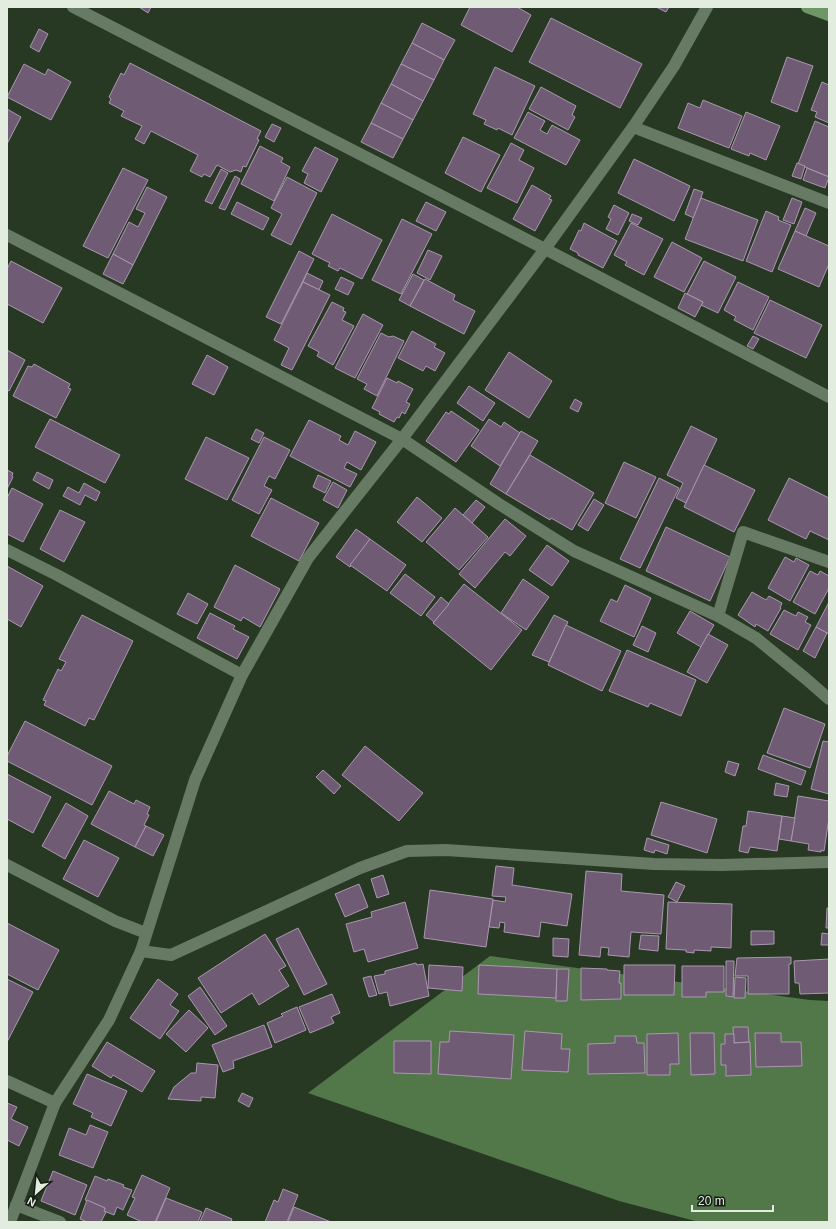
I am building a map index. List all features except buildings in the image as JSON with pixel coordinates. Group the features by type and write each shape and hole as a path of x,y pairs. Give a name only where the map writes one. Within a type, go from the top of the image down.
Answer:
{"main road":[{"path":"807,7 829,15"}],"street":[{"path":"73,7 829,397"},
{"path":"10,1222 55,1103 109,1020 141,951 195,780 242,675 308,558 402,439 545,250 633,127 674,66 707,7"},
{"path":"633,127 829,203"},
{"path":"7,236 402,439 499,504 574,551 718,616 756,638 829,699"},
{"path":"718,616 744,532 829,562"},
{"path":"7,550 242,675"},
{"path":"141,951 171,955 360,868 407,851 446,850 654,864 722,865 829,862"},
{"path":"7,865 115,921 146,933"},
{"path":"7,1081 55,1103"},
{"path":"16,1205 60,1222"}],"green space":[{"path":"490,956 810,1000 829,1001 829,1222 699,1222 619,1201 308,1093"}]}
